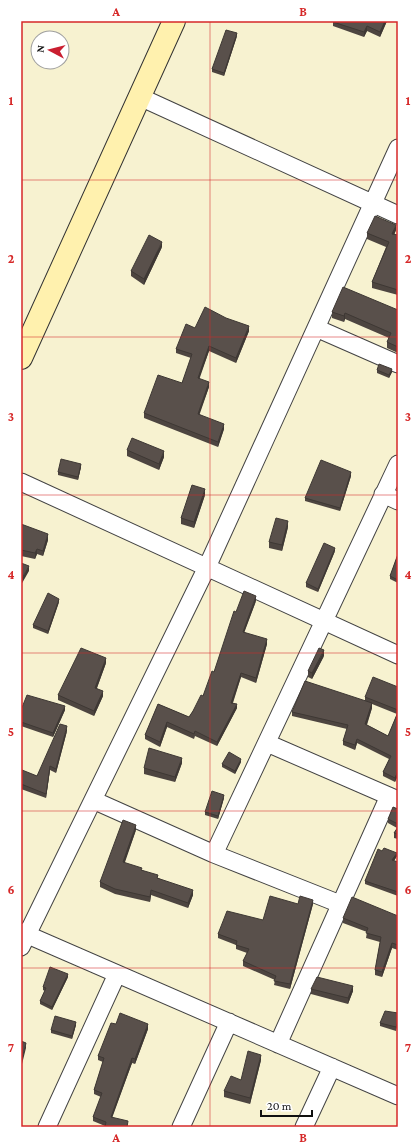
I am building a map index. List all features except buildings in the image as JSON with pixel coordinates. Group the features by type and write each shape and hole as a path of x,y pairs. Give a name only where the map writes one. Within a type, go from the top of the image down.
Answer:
{"main road":[{"path":"21,358 174,21"}],"street":[{"path":"140,97 398,215"},
{"path":"397,1091 332,1067 117,974 23,938 93,800 207,567 398,148"},
{"path":"316,328 398,364"},
{"path":"214,854 324,621 391,498 398,464"},
{"path":"21,482 398,655"},
{"path":"267,743 393,798 340,904 278,1044"},
{"path":"93,800 214,854 340,904"},
{"path":"47,1127 117,974"},
{"path":"181,1127 229,1022"},
{"path":"304,1127 332,1067"}],"shaded area":[{"path":"21,21 398,21 398,1127 21,1127"}]}
